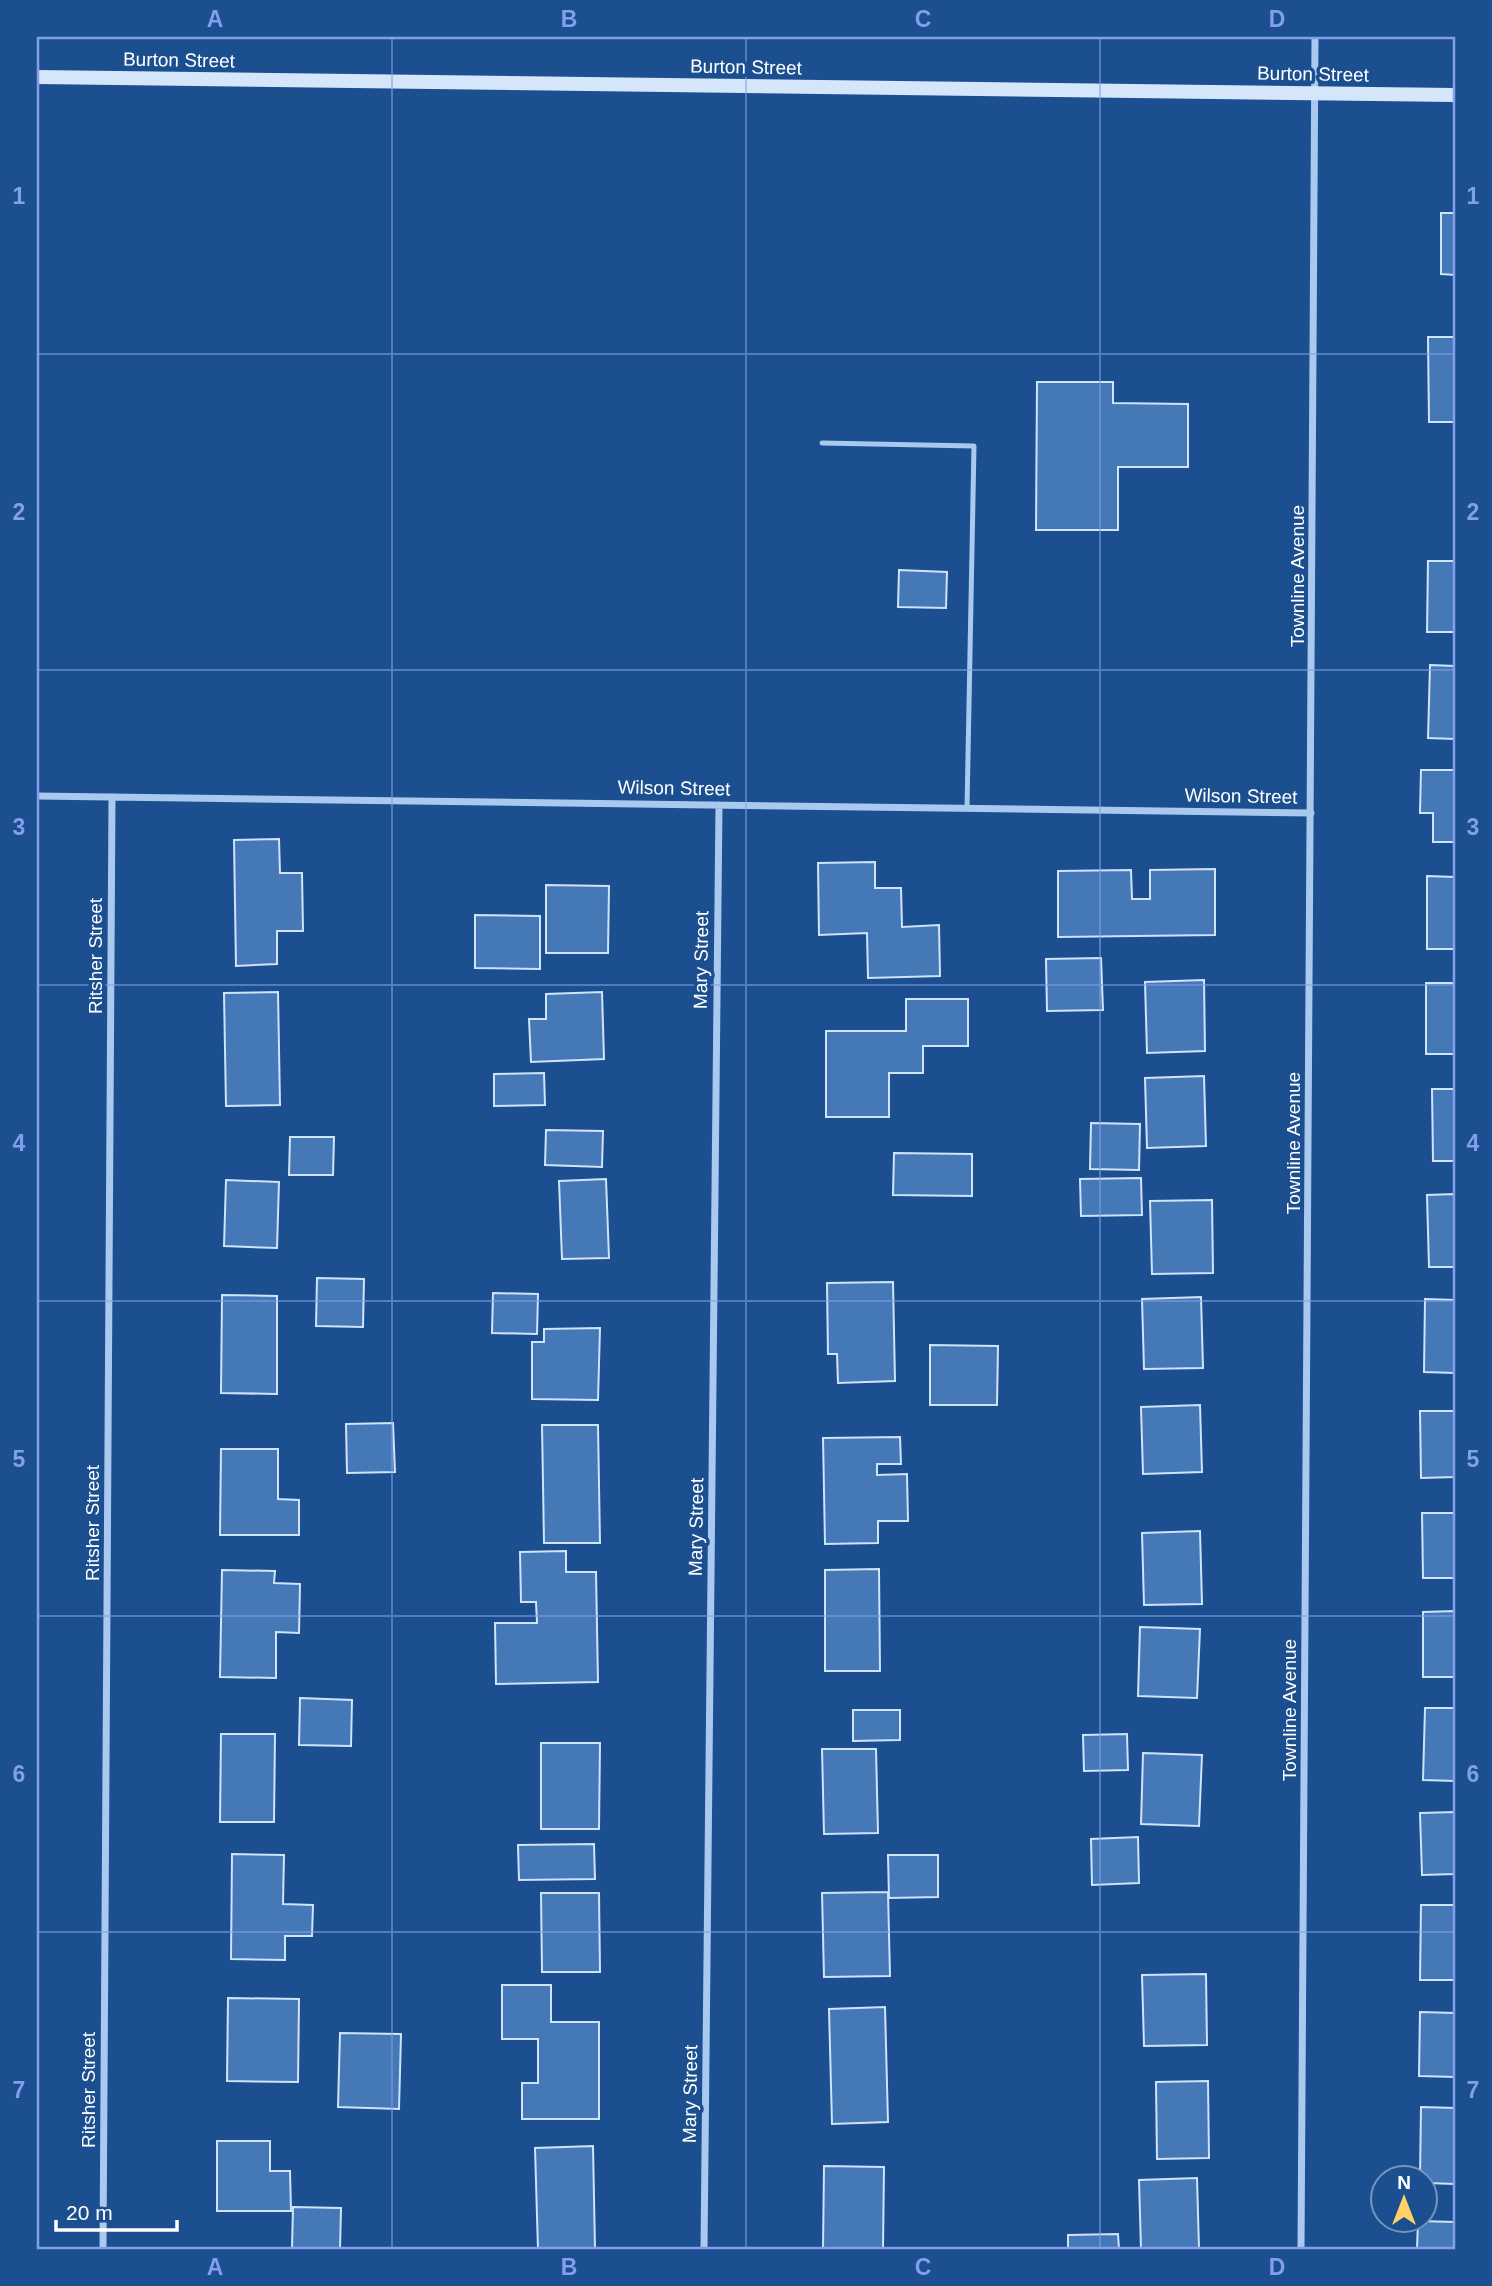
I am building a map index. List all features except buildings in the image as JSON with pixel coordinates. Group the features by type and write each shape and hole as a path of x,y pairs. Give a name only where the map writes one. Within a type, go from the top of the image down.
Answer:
{"street":[{"name":"Townline Avenue","path":"1301,2249 1315,37"},
{"name":"Burton Street","path":"37,77 1455,95"},
{"name":"Wilson Street","path":"37,796 1311,813"},
{"name":"Ritsher Street","path":"103,2249 112,797"},
{"name":"Mary Street","path":"704,2249 719,805"}],"lane":[{"path":"822,443 974,446 967,808"}]}
